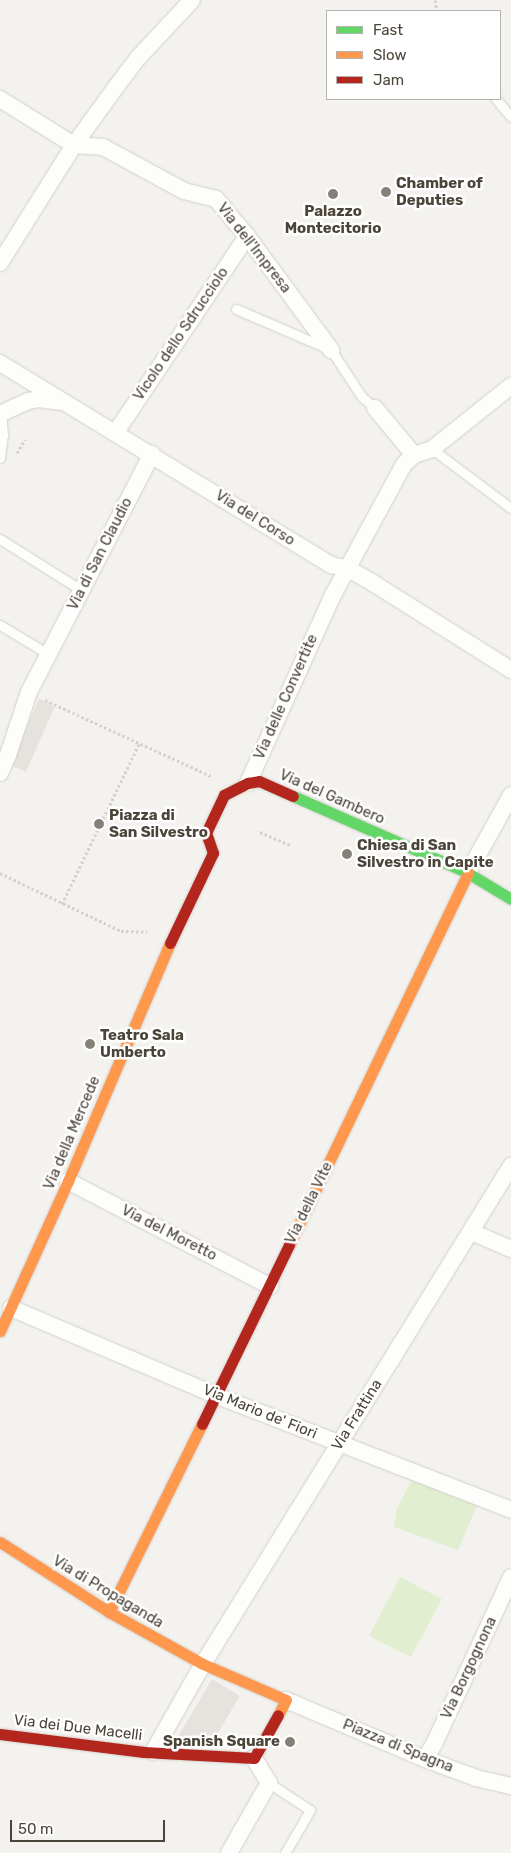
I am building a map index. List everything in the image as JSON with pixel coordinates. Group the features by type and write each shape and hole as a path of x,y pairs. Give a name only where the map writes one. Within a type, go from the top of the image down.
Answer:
{"street":[{"path":"0,263 74,145 138,58 192,0"},
{"path":"0,99 74,145"},
{"name":"Via dell'Impresa","path":"74,145 103,147 184,191 216,199 247,236 331,350"},
{"name":"Vicolo dello Sdrucciolo","path":"116,432 247,236"},
{"name":"Via del Corso","path":"0,363 116,432 331,565 346,568 511,670"},
{"path":"375,408 414,455 432,449 511,386"},
{"path":"0,412 38,399 57,400 70,405"},
{"name":"Via di San Claudio","path":"34,694 48,654 152,454"},
{"name":"Via delle Convertite","path":"248,783 346,568 404,464 414,455"},
{"path":"0,773 4,752 34,694"},
{"name":"Via del Gambero","path":"248,783 258,781 468,873 511,899"},
{"name":"Via della Mercede","path":"0,1331 6,1308 68,1181 160,968 213,853 206,832 224,796 248,783"},
{"name":"Via della Vite","path":"109,1612 270,1286 468,873 511,795"},
{"name":"Via Frattina","path":"203,1664 472,1232 511,1166"},
{"name":"Via del Moretto","path":"68,1181 270,1286"},
{"path":"472,1232 511,1249"},
{"name":"Via Mario de' Fiori","path":"6,1308 215,1395 511,1510"},
{"name":"Via di Propaganda","path":"0,1542 109,1612 203,1664"},
{"name":"Via Borgognona","path":"425,1759 434,1744 511,1577"},
{"path":"203,1664 286,1700 254,1758 153,1752 203,1664"},
{"name":"Piazza di Spagna","path":"286,1700 425,1759 476,1778 511,1786"},
{"name":"Via dei Due Macelli","path":"0,1734 153,1752"},
{"path":"230,1853 269,1783 254,1758"}],"lane":[{"path":"497,100 511,117"},
{"path":"236,309 331,350"},
{"name":"Via dell'Impresa","path":"331,350 362,398 375,408"},
{"path":"0,412 3,435 0,458"},
{"path":"432,449 511,508"},
{"path":"0,539 81,590"},
{"path":"0,625 48,654"},
{"path":"269,1783 310,1810 285,1853"}],"path":[{"path":"16,454 25,439"},
{"path":"34,694 218,779"},
{"path":"62,904 139,744"},
{"path":"260,832 290,845"},
{"path":"0,873 121,931 147,932"}],"green space":[{"path":"412,1480 477,1505 458,1550 394,1527 397,1508"},
{"path":"400,1577 442,1599 411,1657 369,1636"}],"shaded area":[{"path":"39,699 55,706 26,772 10,765"},
{"path":"212,1679 240,1696 210,1746 173,1745"}],"traffic: fast":[{"path":"293,796 468,873 511,899"}],"traffic: slow":[{"path":"289,1245 468,873"},
{"path":"0,1331 68,1181 170,943"},
{"path":"109,1612 202,1424"},
{"path":"0,1542 109,1612 203,1664 286,1700 278,1715"}],"traffic: jam":[{"path":"170,943 213,853 206,833 224,795 248,783 259,781 293,796"},
{"path":"202,1424 289,1245"},
{"path":"0,1734 144,1752 254,1758 278,1715"}],"place":[{"name":"Chamber of Deputies","path":"386,192"},
{"name":"Palazzo Montecitorio","path":"333,194"},
{"name":"Piazza di San Silvestro","path":"99,824"},
{"name":"Chiesa di San Silvestro in Capite","path":"347,854"},
{"name":"Teatro Sala Umberto","path":"90,1044"},
{"name":"Spanish Square","path":"290,1742"}]}
